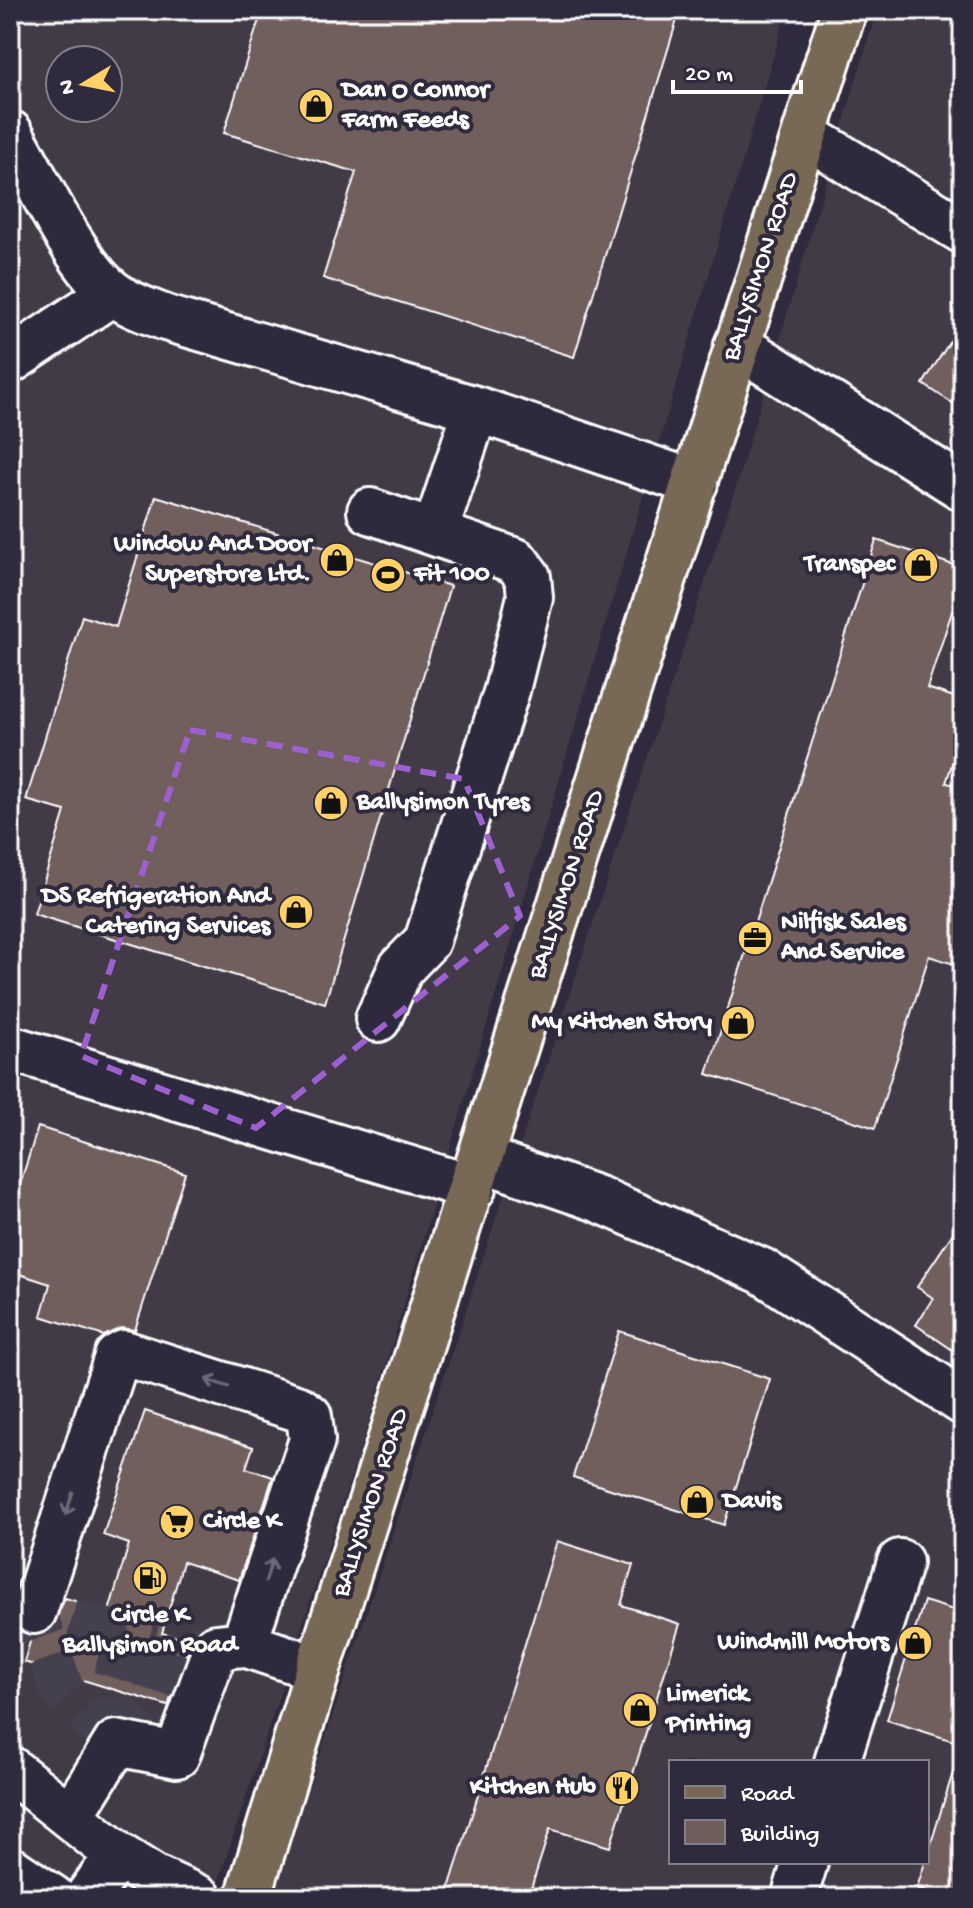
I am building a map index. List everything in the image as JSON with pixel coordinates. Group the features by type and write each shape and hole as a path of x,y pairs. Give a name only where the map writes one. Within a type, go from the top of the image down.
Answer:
{"main road":[{"name":"BALLYSIMON ROAD","path":"248,1898 844,10"}],"lane":[{"path":"10,133 79,253 112,293 140,308 476,409 695,483"},
{"path":"805,135 963,231"},
{"path":"10,361 112,293"},
{"path":"737,345 963,488"},
{"path":"435,532 476,409"},
{"path":"370,511 516,561 528,577 530,597 507,690 427,941 401,968 378,1019"},
{"path":"10,1048 477,1174 598,1199 762,1271 963,1402"},
{"path":"34,1611 117,1357 124,1353 299,1409 309,1416 312,1440 244,1644"},
{"path":"838,1760 900,1562"},
{"path":"70,1817 116,1743 177,1755 216,1647 244,1644 318,1669"},
{"path":"10,1769 118,1855 153,1877 199,1898"},
{"path":"87,1898 118,1855"},
{"path":"794,1898 804,1864"},
{"path":"10,1869 53,1898"}],"highlighted area":[{"path":"190,730 464,779 520,916 256,1128 81,1056"}],"shaded area":[{"path":"10,10 787,10 373,1409 213,1898 10,1898"},
{"path":"877,10 963,10 963,1898 273,1898 735,490"}],"building":[{"path":"262,10 680,10 574,357 323,278 356,172 224,133"},
{"path":"963,321 963,410 923,384"},
{"path":"156,496 450,586 325,1003 34,914 65,811 26,800 82,616 116,627"},
{"path":"876,540 963,568 963,578 927,688 963,700 963,729 946,783 963,786 963,967 929,956 875,1128 707,1074"},
{"path":"38,1127 185,1173 135,1330 121,1328 104,1336 41,1316 50,1284 10,1271 10,1192 17,1194"},
{"path":"963,1218 963,1357 916,1325 933,1298 917,1287"},
{"path":"619,1331 770,1379 724,1525 573,1477"},
{"path":"145,1411 253,1447 246,1468 273,1477 239,1580 183,1562 162,1633 191,1641 168,1706 24,1662 32,1635 40,1635 51,1629 65,1598 109,1611 129,1544 103,1535"},
{"path":"557,1541 633,1565 621,1605 680,1624 610,1847 550,1829 528,1898 446,1898"},
{"path":"924,1601 963,1613 963,1744 887,1720"},
{"path":"955,1766 963,1767 963,1898 950,1898 917,1888 924,1864 929,1864 929,1849"}],"tunnel":[{"path":"116,1743 62,1690 34,1611 127,1636"},
{"path":"116,1743 110,1695 127,1636 154,1643"},
{"path":"116,1743 149,1711 170,1647 216,1647"}],"place":[{"name":"Dan O Connor Farm Feeds","path":"316,106"},
{"name":"Window And Door Superstore Ltd.","path":"337,560"},
{"name":"Transpec","path":"921,565"},
{"name":"Fit 100","path":"388,575"},
{"name":"Ballysimon Tyres","path":"331,803"},
{"name":"DS Refrigeration And Catering Services","path":"296,912"},
{"name":"Nilfisk Sales And Service","path":"755,938"},
{"name":"My Kitchen Story","path":"738,1023"},
{"name":"Davis","path":"697,1502"},
{"name":"Circle K","path":"177,1522"},
{"name":"Circle K Ballysimon Road","path":"150,1578"},
{"name":"Windmill Motors","path":"915,1643"},
{"name":"Limerick Printing","path":"640,1710"},
{"name":"Kitchen Hub","path":"622,1788"}]}
